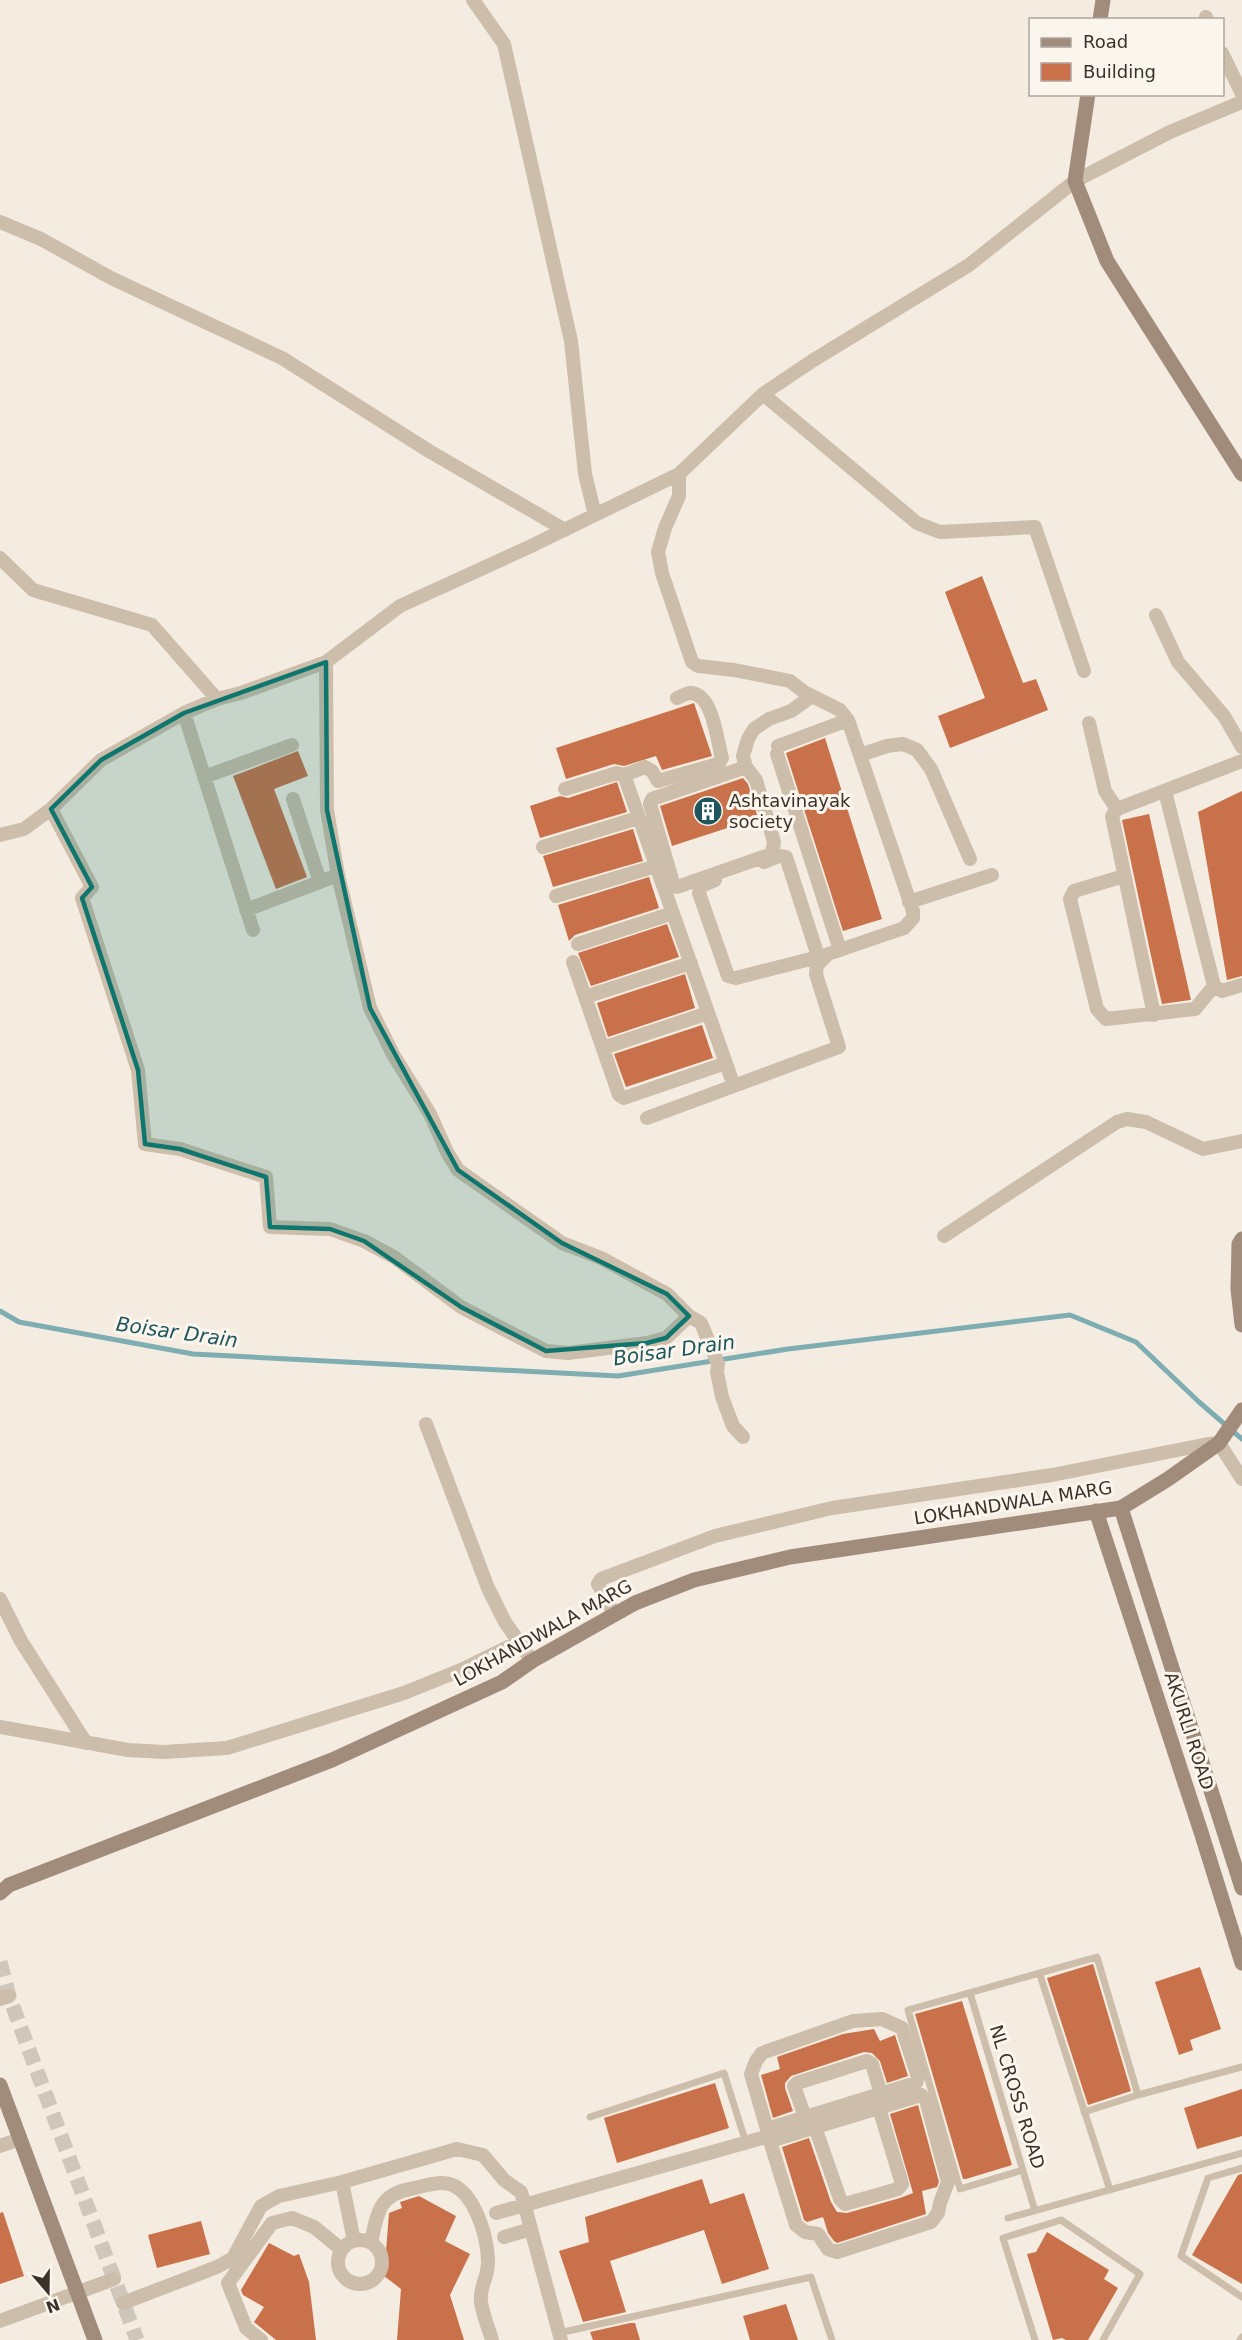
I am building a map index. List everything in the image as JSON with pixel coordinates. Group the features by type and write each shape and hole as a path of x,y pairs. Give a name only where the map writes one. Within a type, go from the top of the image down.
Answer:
{"street":[{"path":"473,0 504,44 571,341 585,474 595,515"},
{"path":"1100,18 1103,0"},
{"path":"1224,57 1242,94"},
{"path":"1088,96 1075,181 1107,261 1242,474"},
{"path":"0,835 24,829 51,810 101,760 184,713 217,699 241,693 326,662 400,606 565,530 679,474 763,394 812,361 969,265 1075,181 1170,132 1242,102"},
{"path":"0,222 41,239 111,278 282,358 429,451 565,530"},
{"path":"763,394 917,523 940,531 1035,527 1084,671"},
{"path":"679,474 679,496 665,528 658,552 662,573 692,662 698,666 734,670 790,681 812,696 840,710 848,720 913,918 904,928 828,954 735,978 728,976 699,893 700,886 779,856 786,857 828,954"},
{"path":"0,558 33,590 152,625 217,699"},
{"path":"1156,615 1178,662 1224,716 1242,747"},
{"path":"326,662 327,810 330,829 338,875 370,1008 394,1056 430,1113 447,1152 458,1170 562,1243 601,1258 668,1294 695,1319 718,1364 717,1372 722,1397 733,1426 743,1437"},
{"path":"677,698 690,693 701,697 709,705 722,758"},
{"path":"746,768 652,799 650,804 672,883 677,886 772,854 774,842 756,780 746,768 743,756 754,729 769,719 791,711 812,696"},
{"path":"184,713 253,930"},
{"path":"828,954 777,750 848,720"},
{"path":"1089,723 1105,791 1117,809"},
{"path":"860,755 903,744 917,750 931,769 970,859"},
{"path":"204,777 292,745"},
{"path":"565,789 617,773 624,775 645,767 652,771 658,781 718,764 722,758 746,748"},
{"path":"1154,1015 1112,816 1117,809 1242,761"},
{"path":"624,775 734,1086"},
{"path":"1165,791 1214,986 1222,991 1242,985"},
{"path":"293,799 320,882"},
{"path":"51,810 92,887 82,898 138,1070 145,1144 180,1149 266,1177 270,1227 330,1229 364,1241 394,1257 461,1307 546,1351 568,1353 647,1343 666,1338 695,1319"},
{"path":"543,847 638,818"},
{"path":"306,838 330,829"},
{"path":"556,896 656,866"},
{"path":"909,902 992,874"},
{"path":"246,910 338,875"},
{"path":"1124,876 1074,891 1070,899 1097,1009 1106,1019 1195,1009 1214,986"},
{"path":"578,944 673,913"},
{"path":"647,1118 839,1047 816,974 817,965 828,954"},
{"path":"573,962 619,1095 624,1098 726,1063"},
{"path":"585,997 691,963"},
{"path":"603,1048 708,1013"},
{"path":"944,1236 1117,1122 1127,1119 1146,1122 1203,1149 1242,1141"},
{"path":"1242,1239 1239,1244 1238,1289 1242,1325"},
{"name":"LOKHANDWALA MARG","path":"0,1893 9,1885 332,1760 502,1682 532,1661 614,1614 635,1603 694,1580 756,1563 889,1541 1121,1508 1168,1479 1221,1441 1240,1414"},
{"path":"426,1424 488,1588 505,1622 532,1661"},
{"path":"614,1614 598,1584 602,1579 715,1536 832,1508 1052,1475 1221,1441 1242,1479"},
{"name":"AKURLI ROAD","path":"1121,1508 1242,1888"},
{"name":"AKURLI ROAD","path":"1096,1511 1242,1963"},
{"path":"0,1599 21,1641 86,1743"},
{"path":"0,1727 128,1750 165,1752 227,1748 404,1693 461,1670 518,1642"},
{"path":"496,2213 746,2143 769,2135 810,2122 880,2101 921,2095 926,2100 948,2182 940,2203 939,2213 931,2222 837,2252 828,2249 818,2234 805,2232 796,2225 769,2135 751,2074 762,2053 853,2021 882,2019 902,2028 918,2077 916,2084 880,2101"},
{"path":"867,2061 872,2064 902,2184 898,2189 845,2204 840,2199 810,2122 794,2086 797,2083 867,2061"},
{"path":"0,2085 95,2340"},
{"path":"0,2146 20,2139"},
{"path":"123,2303 233,2258 261,2206 279,2196 342,2182 457,2149 483,2156 504,2180 521,2192 560,2337"},
{"path":"342,2182 354,2241"},
{"path":"371,2243 377,2215 383,2202 399,2191 443,2183 455,2186 467,2196 478,2215 488,2260 487,2278 480,2297 492,2340"},
{"path":"261,2340 246,2328 228,2283 272,2223 292,2218 314,2227 341,2249"},
{"path":"504,2237 531,2229"},
{"path":"361,2240 371,2243 379,2250 382,2264 376,2277 364,2284 356,2284 343,2278 337,2264 341,2249 354,2241 361,2240"},
{"path":"0,2321 114,2278"},
{"path":"182,2280 190,2285 209,2279"}],"lane":[{"path":"1023,2170 960,2189 908,2010 1040,1975 1097,1957 1138,2095"},
{"path":"1040,1975 1110,2190"},
{"name":"NL CROSS ROAD","path":"970,1993 1035,2211"},
{"path":"1083,2112 1242,2067"},
{"path":"590,2117 724,2073 746,2143"},
{"path":"1008,2218 1242,2153"},
{"path":"1242,2168 1208,2178 1181,2256 1242,2297"},
{"path":"1035,2340 1003,2238 1061,2220 1140,2274 1103,2340"},
{"path":"560,2337 811,2277 832,2340"}],"highlighted area":[{"path":"326,662 327,810 370,1008 447,1152 458,1170 562,1243 667,1294 689,1316 666,1338 647,1343 546,1351 461,1307 364,1241 330,1229 270,1227 266,1177 180,1149 145,1144 138,1070 82,898 92,887 51,809 101,760 184,713"}],"building":[{"path":"982,576 1023,683 1036,679 1048,710 950,748 938,716 985,698 945,592"},
{"path":"694,703 712,756 662,770 656,756 624,766 614,764 566,779 556,748"},
{"path":"825,738 882,919 843,931 786,753"},
{"path":"298,751 308,776 274,789 307,877 276,889 233,776"},
{"name":"Ashtavinayak society","path":"743,778 748,784 758,818 672,846 660,806"},
{"path":"617,782 627,812 540,838 530,806 560,796 568,798"},
{"path":"1242,791 1242,976 1227,980 1198,812"},
{"path":"1149,814 1191,1000 1162,1004 1153,965 1122,820"},
{"path":"633,829 643,861 553,887 543,856"},
{"path":"649,877 659,908 575,935 569,941 558,905"},
{"path":"667,924 679,957 591,986 578,953"},
{"path":"685,974 695,1008 608,1037 597,1003"},
{"path":"702,1025 713,1058 626,1087 614,1054"},
{"path":"1093,1964 1131,2091 1088,2105 1047,1978"},
{"path":"1200,1967 1221,2029 1190,2040 1193,2050 1179,2055 1155,1982"},
{"path":"962,2001 1012,2165 966,2179 963,2179 915,2014"},
{"path":"874,2029 880,2041 895,2035 908,2076 887,2083 880,2061 872,2053 864,2052 791,2076 785,2083 785,2088 793,2111 773,2118 761,2075 780,2069 777,2057 843,2034"},
{"path":"715,2083 729,2128 617,2163 604,2118"},
{"path":"1242,2089 1242,2136 1197,2149 1184,2108"},
{"path":"918,2105 939,2182 937,2187 922,2191 926,2214 837,2243 828,2233 823,2217 807,2222 804,2220 782,2147 809,2138 831,2202 837,2212 847,2213 900,2198 913,2193 890,2114"},
{"path":"1242,2174 1242,2284 1192,2255 1238,2175"},
{"path":"702,2179 710,2204 744,2193 769,2269 722,2284 704,2230 610,2261 626,2312 583,2322 559,2251 589,2242 585,2217"},
{"path":"419,2196 456,2216 445,2241 470,2254 450,2295 464,2340 397,2340 401,2289 384,2276 389,2213 402,2208 400,2202"},
{"path":"3,2212 24,2276 0,2284 0,2213"},
{"path":"201,2221 210,2254 157,2268 148,2235"},
{"path":"1047,2232 1109,2270 1104,2279 1118,2288 1088,2340 1062,2338 1053,2340 1027,2254 1036,2252"},
{"path":"269,2243 294,2256 299,2254 309,2282 316,2340 276,2340 254,2322 264,2307 243,2295 241,2290"},
{"path":"786,2304 798,2340 750,2340 743,2316"},
{"path":"635,2323 640,2340 593,2340 590,2332"}],"waterway":[{"name":"Boisar Drain","path":"0,1311 19,1322 193,1354 618,1376 788,1349 1070,1315 1136,1342 1242,1439"}],"tunnel":[{"path":"0,1962 9,1996 137,2340"}],"place":[{"name":"Ashtavinayak society","path":"708,811"}]}
